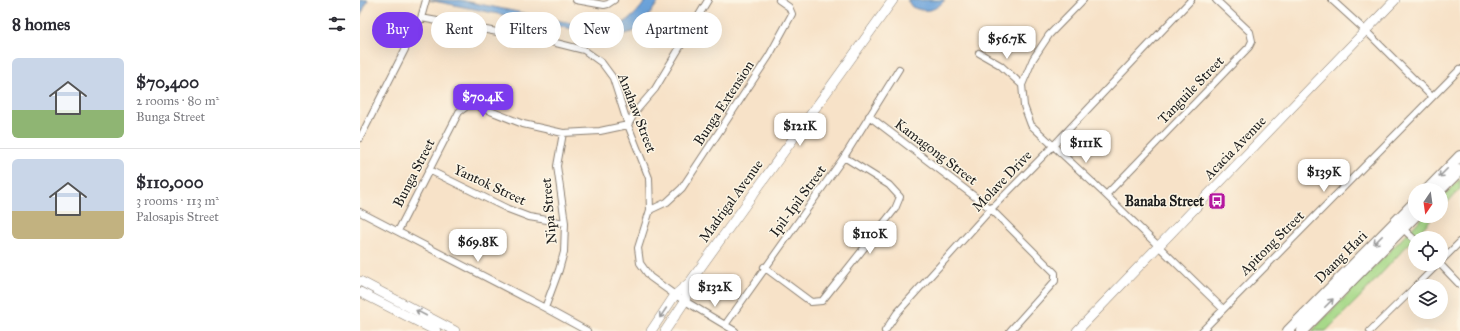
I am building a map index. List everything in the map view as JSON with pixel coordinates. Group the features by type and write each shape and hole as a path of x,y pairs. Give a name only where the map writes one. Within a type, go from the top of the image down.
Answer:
{"main road":[{"path":"1434,183 1460,156"},
{"path":"1447,183 1460,170"},
{"name":"Daang Hari","path":"1302,331 1399,225 1408,212"},
{"name":"Daang Hari","path":"1288,331 1399,225 1408,220"}],"street":[{"path":"576,0 604,5 614,0"},
{"path":"628,125 635,112 655,88 708,0"},
{"name":"Bunga Extension","path":"650,210 667,202 682,188 769,56 792,14 789,7 778,0"},
{"name":"Madrigal Avenue","path":"651,331 675,295 690,282 893,0"},
{"path":"1084,0 1049,35 1033,59 1022,85 1024,106 1031,125 1054,145 1223,309"},
{"name":"Molave Drive","path":"885,331 897,313 991,208 1054,145 1191,0"},
{"name":"Tanguile Street","path":"1106,195 1249,46 1252,41 1250,32 1216,0"},
{"path":"1332,0 1432,96"},
{"name":"Acacia Avenue","path":"1077,331 1160,247 1395,0"},
{"path":"422,12 425,2"},
{"name":"Anahaw Street","path":"423,18 552,42 584,50 602,63 613,78 628,125 648,178 650,210 638,248 640,263 650,277 675,295 735,331"},
{"path":"360,138 406,48"},
{"path":"979,53 1000,65 1022,85"},
{"name":"Ipil-Ipil Street","path":"725,324 764,267 844,157 899,69"},
{"name":"Apitong Street","path":"1202,331 1460,69"},
{"name":"Bunga Street","path":"398,231 459,112 467,106 475,105 523,124 563,133 600,131 628,125"},
{"name":"Kamagong Street","path":"869,116 991,208 1055,273 1055,281 1010,331"},
{"name":"Nipa Street","path":"545,308 564,252 565,223 558,166 563,133"},
{"path":"764,267 811,302 822,301 895,209 900,197 889,185 844,157"},
{"name":"Yantok Street","path":"429,170 508,209 530,217 565,223"},
{"path":"360,212 587,331"},
{"path":"1399,225 1408,233"},
{"path":"1448,254 1460,242"},
{"path":"1423,279 1431,271"},
{"path":"1446,271 1460,285"},
{"path":"360,281 455,331"},
{"name":"Madrigal Avenue","path":"665,331 685,301 690,282"},
{"path":"360,292 436,331"},
{"path":"1370,331 1408,293"}],"green space":[{"path":"1460,179 1460,189 1448,202 1448,191"},
{"path":"1417,223 1428,223 1420,231 1409,231"},
{"path":"1408,232 1408,244 1359,298 1326,331 1312,331"}],"water":[{"path":"360,0 368,0 360,17"},
{"path":"429,0 460,0 518,12 495,12 495,13"},
{"path":"646,0 660,0 651,12 637,12"},
{"path":"907,0 945,0 934,9 922,10 912,7"},
{"path":"632,17 632,32 624,34 624,22"},
{"path":"561,21 569,23 569,28 561,27"}],"place":[{"name":"Banaba Street","path":"1217,201"}]}
